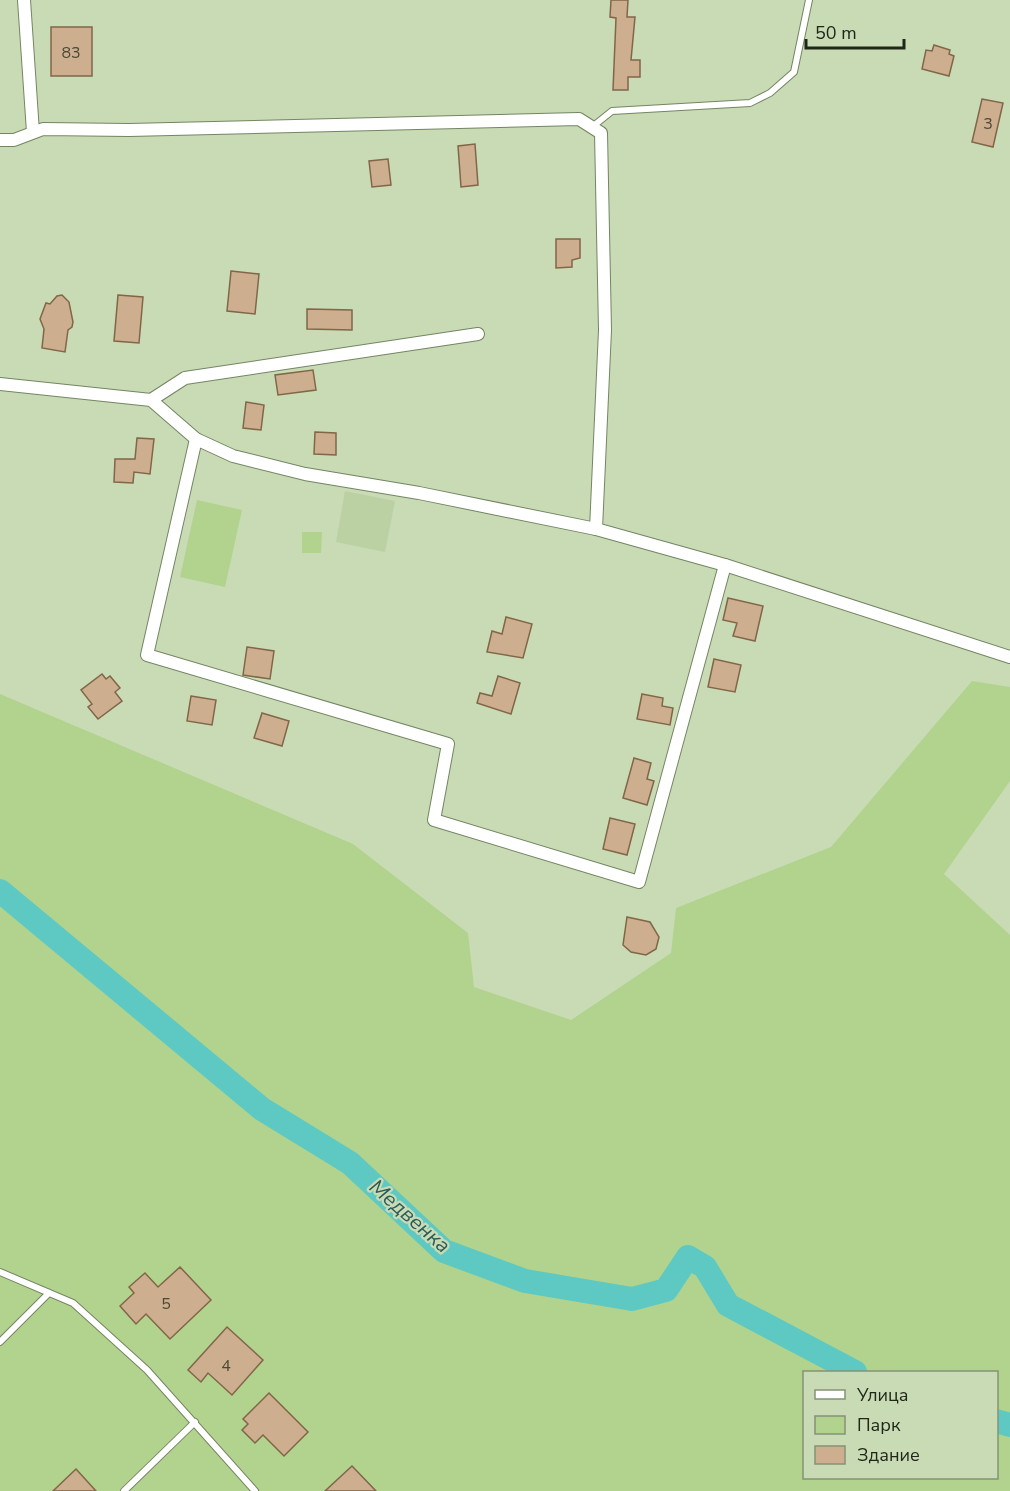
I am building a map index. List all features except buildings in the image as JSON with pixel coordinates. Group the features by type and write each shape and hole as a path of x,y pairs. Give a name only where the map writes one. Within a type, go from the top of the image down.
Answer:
{"street":[{"path":"24,0 33,132"},
{"path":"0,140 14,140 43,129 129,130 579,119 592,127 601,133 604,149 605,330 596,530"},
{"path":"151,400 185,378 478,334"},
{"path":"0,384 151,400 196,439 233,456 270,467 419,493 596,530 725,565 1010,657"},
{"path":"196,439 147,655 448,744 434,820 639,882 725,565"}],"lane":[{"path":"592,127 612,111 750,103 770,93 794,72 808,0"},
{"path":"0,1272 73,1303 147,1370 255,1491"},
{"path":"0,1342 49,1293"},
{"path":"124,1491 195,1422"}],"shaded area":[{"path":"345,491 395,501 385,552 336,542"}],"green space":[{"path":"197,500 242,510 225,587 180,577"},
{"path":"302,532 322,532 321,553 302,553"},
{"path":"972,681 1010,687 1010,781 944,874 1010,935 1010,1491 0,1491 0,694 353,844 468,933 474,987 571,1020 671,953 676,908 831,847"}],"waterway":[{"name":"Медвенка","path":"0,891 262,1109 350,1163 444,1251 525,1281 632,1299 666,1290 688,1257 705,1267 728,1305 853,1371"},
{"name":"Медвенка","path":"998,1422 1010,1425"}]}
